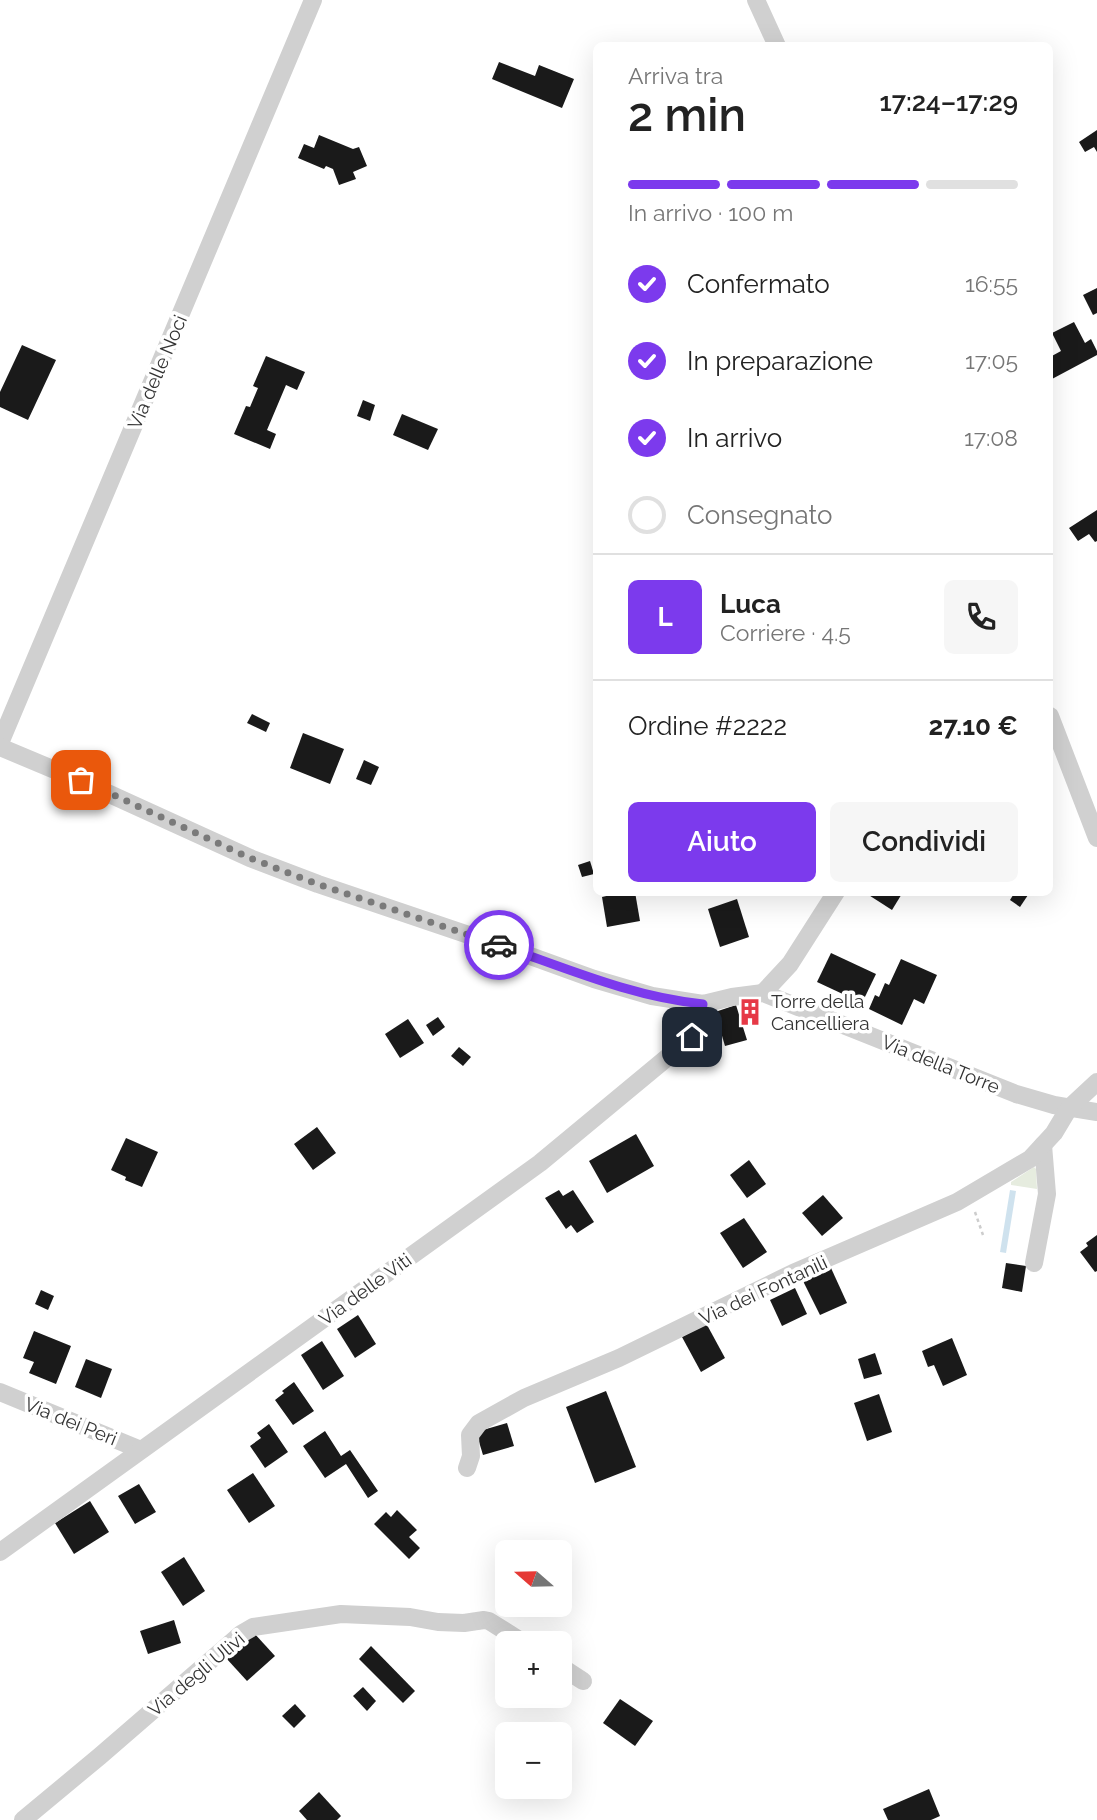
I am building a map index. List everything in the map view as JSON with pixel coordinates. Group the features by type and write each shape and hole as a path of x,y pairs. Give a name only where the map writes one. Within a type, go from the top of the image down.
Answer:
{"street":[{"name":"Via delle Noci","path":"0,745 313,0"},
{"path":"756,0 775,42"},
{"path":"1053,724 1097,838"},
{"name":"Via della Torre","path":"0,745 239,853 317,884 614,986 670,1000 703,1004 763,993 1004,1090 1041,1102 1097,1112"},
{"path":"763,993 790,964 833,896"},
{"name":"Via delle Viti","path":"0,1552 540,1163 692,1037 700,1026 703,1004"},
{"name":"Via dei Fontanili","path":"467,1468 471,1456 469,1439 479,1423 513,1404 619,1358 793,1273 957,1202 1030,1159 1061,1124 1069,1108 1097,1082"},
{"path":"1034,1263 1047,1194 1043,1144"},
{"name":"Via dei Peri","path":"0,1392 141,1450"},
{"name":"Via degli Ulivi","path":"23,1820 241,1634 253,1627 341,1614 410,1617 438,1622 464,1623 484,1620 505,1631"},
{"path":"572,1674 583,1681"}],"path":[{"path":"969,1194 983,1235"}],"shaded area":[{"path":"1034,1167 1037,1189 1011,1185 1011,1182"}],"water":[{"path":"1010,1190 1016,1191 1006,1253 1000,1252"}],"building":[{"path":"499,62 535,76 539,65 574,79 562,108 492,79"},
{"path":"1097,130 1097,152 1094,147 1085,152 1079,142"},
{"path":"319,135 353,149 359,147 367,166 353,172 356,179 339,185 333,169 326,166 324,169 298,158 304,144 314,148"},
{"path":"1097,288 1097,313 1093,315 1083,295"},
{"path":"1074,322 1085,343 1091,339 1097,355 1053,378 1053,355 1061,351 1053,332"},
{"path":"22,345 56,360 28,420 0,407 0,392"},
{"path":"266,356 305,372 297,390 286,385 267,430 276,434 270,449 234,434 246,406 250,407 258,388 253,386"},
{"path":"363,400 375,405 370,421 357,416"},
{"path":"402,414 438,429 428,450 393,435"},
{"path":"1097,510 1097,541 1089,534 1078,541 1069,528"},
{"path":"252,714 270,723 266,732 247,723"},
{"path":"303,733 344,749 330,784 290,768"},
{"path":"364,760 379,767 371,785 356,779"},
{"path":"590,861 593,874 582,877 578,865"},
{"path":"636,896 640,921 607,927 602,897"},
{"path":"870,896 901,896 892,910"},
{"path":"1012,896 1027,896 1020,907 1010,900"},
{"path":"737,899 749,937 720,947 708,909"},
{"path":"831,953 876,974 862,1003 817,982"},
{"path":"901,959 937,975 924,1004 914,999 902,1025 869,1009 875,995 879,997 885,983 889,985"},
{"name":"Torre della Cancelliera","path":"755,1000 761,1019 745,1024 739,1005"},
{"path":"736,1005 747,1040 725,1046 715,1012"},
{"path":"438,1017 445,1027 433,1036 426,1025"},
{"path":"408,1019 424,1043 400,1058 385,1034"},
{"path":"459,1047 471,1057 463,1066 451,1056"},
{"path":"317,1127 336,1153 313,1170 294,1144"},
{"path":"636,1134 654,1166 607,1193 589,1161"},
{"path":"126,1138 158,1152 142,1187 111,1170"},
{"path":"749,1160 766,1184 747,1198 730,1175"},
{"path":"559,1190 563,1196 573,1190 594,1222 577,1233 571,1225 566,1229 545,1198"},
{"path":"823,1195 843,1218 822,1236 802,1213"},
{"path":"744,1218 767,1252 743,1268 720,1233"},
{"path":"1097,1235 1095,1272 1080,1252 1088,1246 1086,1243"},
{"path":"1006,1263 1026,1266 1022,1292 1002,1288"},
{"path":"831,1268 847,1303 820,1315 803,1281"},
{"path":"795,1288 807,1314 782,1326 770,1300"},
{"path":"41,1290 54,1296 48,1310 35,1304"},
{"path":"358,1315 376,1344 355,1358 337,1329"},
{"path":"706,1323 725,1358 701,1372 682,1337"},
{"path":"34,1331 71,1346 56,1384 29,1373 34,1362 23,1358"},
{"path":"952,1338 967,1375 943,1386 934,1365 928,1367 922,1351"},
{"path":"322,1341 344,1376 323,1390 301,1355"},
{"path":"875,1353 882,1374 864,1379 858,1359"},
{"path":"86,1359 112,1369 101,1398 75,1387"},
{"path":"294,1382 314,1411 293,1425 275,1400"},
{"path":"606,1391 636,1467 595,1483 566,1407"},
{"path":"879,1394 892,1432 867,1441 854,1403"},
{"path":"507,1423 514,1446 483,1455 476,1432"},
{"path":"269,1424 288,1452 265,1468 250,1446 261,1438 257,1433"},
{"path":"325,1431 341,1456 350,1450 378,1491 368,1498 346,1464 325,1478 303,1446"},
{"path":"253,1473 275,1506 249,1523 227,1490"},
{"path":"139,1484 156,1512 135,1524 118,1496"},
{"path":"90,1501 109,1532 74,1554 55,1523"},
{"path":"397,1510 417,1530 409,1537 420,1548 409,1559 374,1524 386,1512 391,1517"},
{"path":"184,1557 205,1591 183,1606 161,1572"},
{"path":"174,1620 181,1643 148,1654 140,1631"},
{"path":"254,1633 275,1656 247,1681 226,1658"},
{"path":"371,1646 415,1691 403,1703 359,1659"},
{"path":"363,1687 376,1701 367,1711 353,1696"},
{"path":"620,1699 653,1721 635,1746 603,1723"},
{"path":"295,1704 306,1716 294,1728 282,1716"},
{"path":"929,1789 940,1816 931,1820 888,1820 883,1809"},
{"path":"319,1792 341,1816 337,1820 307,1820 299,1811"}],"way so far":[{"path":"81,780 250,858 317,884 499,945"}],"place":[{"name":"Torre della Cancelliera","path":"750,1012"}],"route":[{"path":"499,945 614,986 670,1000 703,1004 702,1020 692,1037"}]}
